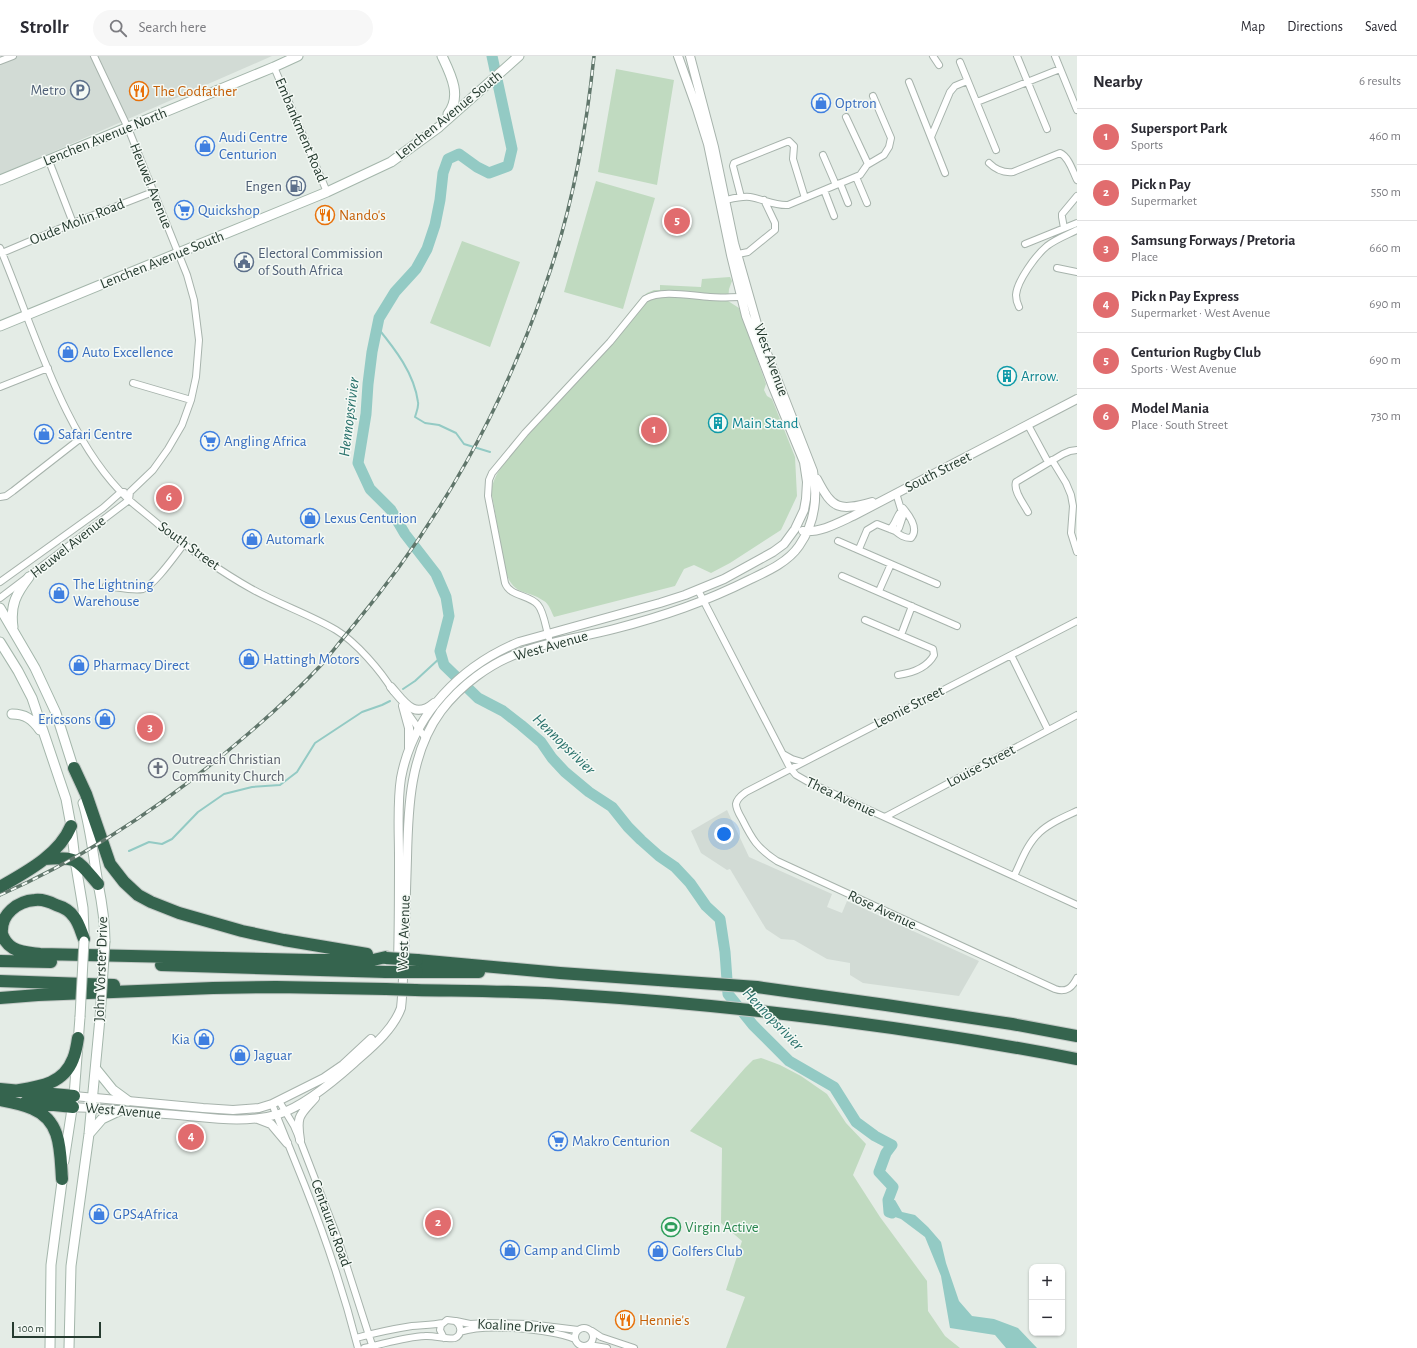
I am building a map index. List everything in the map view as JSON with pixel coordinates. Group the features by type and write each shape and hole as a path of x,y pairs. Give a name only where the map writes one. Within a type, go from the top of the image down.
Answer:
{"highway":[{"path":"74,768 86,794 110,864 124,882 138,895 151,902 179,913 242,931 386,958 417,966 560,973 757,987 1012,1024 1077,1036"},
{"path":"0,887 44,859 65,840 72,826"},
{"path":"44,859 62,857 75,860 98,884"},
{"path":"84,940 75,918 71,913 55,904 39,900 21,903 10,909 5,914 0,926 4,939 13,948 40,954 310,960 373,960 386,958"},
{"path":"0,961 386,972 417,966"},
{"path":"0,981 213,988"},
{"path":"0,997 213,988 276,987 561,994 710,1006 883,1026 1008,1046 1077,1059"},
{"path":"13,1091 40,1087 57,1079 65,1072 72,1062 78,1038"},
{"path":"0,1089 74,1101"},
{"path":"0,1100 74,1101"},
{"path":"0,1100 32,1108 41,1113 50,1122 57,1134 60,1145 62,1179"}],"main road":[{"name":"Lenchen Avenue North","path":"0,180 298,56"},
{"path":"439,126 453,108 455,99 453,82 442,56"},
{"name":"Lenchen Avenue South","path":"0,326 328,192 391,162 439,126 519,56"},
{"path":"13,628 12,616 15,599 29,577"},
{"name":"John Vorster Drive","path":"0,608 35,668 56,712 90,825 105,924 96,1069 71,1266 69,1348"},
{"name":"John Vorster Drive","path":"0,642 18,671 32,698 66,799 72,826 75,860 83,908 84,940 74,1101 51,1265 50,1348"},
{"path":"12,714 29,718 45,738"},
{"path":"96,1069 113,1090 128,1101"},
{"path":"88,1134 102,1119 122,1110"}],"street":[{"path":"0,61 14,56"},
{"name":"Heuwel Avenue","path":"94,56 128,128 187,275 194,300 199,340 196,377 191,400 182,425 168,449 153,470 130,492"},
{"name":"West Avenue","path":"678,56 708,144 723,201"},
{"name":"West Avenue","path":"74,1101 92,1097 233,1110 259,1108 275,1103 318,1082 343,1065 383,1028 396,1007 399,911 399,802 401,780 408,754 419,730 439,698 478,664 501,650 519,642 660,603 698,590 724,579 773,552 784,544 795,529 804,510 806,499 807,482 804,462 756,344 741,297 708,120 690,56"},
{"path":"933,56 939,65"},
{"path":"1017,56 1047,129"},
{"path":"1055,56 1077,110"},
{"path":"960,62 996,150"},
{"name":"Embankment Road","path":"274,67 328,192"},
{"path":"977,102 1060,69"},
{"path":"931,137 950,92 955,86 967,81"},
{"path":"909,82 945,173"},
{"path":"723,201 741,197 752,197 784,205 794,203 862,174 868,164 884,155 888,149 890,140 874,96"},
{"path":"846,117 868,164"},
{"path":"741,197 733,166 734,163 789,141 794,146 792,157 805,198"},
{"path":"989,163 997,170 1007,173 1060,153 1064,154 1077,180"},
{"path":"823,155 848,203"},
{"path":"49,160 73,223"},
{"path":"856,177 867,203"},
{"path":"824,190 834,216"},
{"name":"Oude Molin Road","path":"1,251 153,192"},
{"path":"1064,228 1062,214 1077,196"},
{"path":"734,255 748,252 775,230 775,224 764,200"},
{"path":"1025,244 1077,223"},
{"path":"1018,307 1016,299 1017,290 1028,268 1037,255 1054,241 1077,230"},
{"name":"South Street","path":"1,251 26,315 64,404 81,438 101,468 121,492 184,544 250,588 337,630 363,653 391,687 426,739"},
{"name":"West Avenue","path":"74,1101 91,1108 228,1120 256,1118 285,1111 307,1099 347,1069 386,1032 394,1022 401,1008 410,798 418,760 426,739 442,711 453,698 484,670 520,652 650,620 703,601 748,581 779,564 799,547 812,519 816,501 816,487 813,471 765,350 734,255"},
{"path":"1057,268 1077,272"},
{"path":"550,644 541,610 538,605 510,591 505,583 488,496 488,484 492,473 525,433 610,342 645,299 653,295 666,294 741,297"},
{"path":"0,387 48,368"},
{"path":"133,383 191,400"},
{"name":"South Street","path":"795,529 807,531 834,524 853,516 1077,399"},
{"path":"1028,425 1050,461 1066,483 1071,495 1073,506 1071,533 1077,552"},
{"path":"0,497 6,496 13,491 81,438"},
{"path":"1028,512 1016,490 1015,484 1018,480 1066,452 1077,450"},
{"path":"813,471 829,499 839,506 852,508 886,498"},
{"path":"121,492 130,492 129,500"},
{"name":"Heuwel Avenue","path":"0,582 103,508 121,492"},
{"path":"859,550 868,528 879,524 906,538 911,538 914,532 913,524 901,508 896,493"},
{"name":"Heuwel Avenue","path":"0,598 129,500"},
{"path":"892,530 901,508"},
{"path":"838,541 938,584"},
{"path":"106,586 131,589 146,588 154,581 184,544"},
{"path":"879,591 891,564"},
{"path":"842,576 957,626"},
{"name":"Thea Avenue","path":"698,590 782,753 790,768 796,775 810,783 1077,905"},
{"path":"901,635 912,606"},
{"path":"865,620 933,649 933,658 922,668 906,674 898,675"},
{"name":"Leonie Street","path":"742,795 790,768 1077,621"},
{"path":"1011,655 1048,730"},
{"path":"391,687 408,706 413,709 425,709 439,698"},
{"path":"403,706 410,728 408,754"},
{"name":"Louise Street","path":"885,817 1077,715"},
{"path":"782,753 792,759 802,762"},
{"name":"Rose Avenue","path":"742,795 737,802 737,807 753,840 764,852 777,862 1055,989 1063,991 1072,987 1077,978"},
{"path":"1014,876 1038,833 1077,811"},
{"path":"300,1140 298,1126 301,1112 326,1085"},
{"name":"Centaurus Road","path":"275,1103 285,1111 300,1140 337,1236 373,1347"},
{"name":"Centaurus Road","path":"275,1103 276,1114 306,1186 336,1271 358,1348"},
{"path":"256,1118 271,1124 287,1143"},
{"path":"356,1338 412,1326 436,1324 447,1320 455,1321 459,1326 460,1332 454,1339 450,1340 425,1336 394,1340 373,1347 364,1348"},
{"name":"Koaline Drive","path":"455,1321 470,1324 529,1324 578,1330"},
{"path":"443,1322 440,1330 444,1338"},
{"path":"607,1348 580,1345 575,1336 578,1330 586,1327 601,1337 634,1348"},
{"name":"Koaline Drive","path":"460,1332 481,1328 512,1329 564,1334 575,1338"},
{"path":"589,1345 594,1337 592,1331"}],"shaded area":[{"path":"0,56 272,56 0,175"},
{"path":"727,810 749,857 832,894 827,907 842,913 847,901 979,961 959,996 863,983 850,975 850,963 827,959 794,940 781,939 766,929 730,869 727,870 701,853 691,831"}],"green space":[{"path":"616,69 674,80 657,185 598,172"},
{"path":"596,181 655,198 623,309 564,292"},
{"path":"462,241 520,262 490,347 430,323"},
{"path":"730,277 732,281 729,289 728,301 739,308 766,384 764,390 767,396 772,399 795,457 797,496 781,530 730,563 711,573 694,565 684,569 675,586 554,617 546,602 538,597 517,589 513,586 506,573 491,490 496,476 505,463 500,458 547,404 607,340 640,299 647,293 654,290 660,290 660,285 701,287 702,279"},
{"path":"761,1058 780,1065 801,1076 827,1094 846,1123 866,1144 853,1175 880,1217 927,1281 928,1311 945,1336 960,1348 726,1348 745,1297 726,1290 742,1241 721,1223 722,1148 690,1131 745,1068 753,1060"}],"water":[{"path":"895,1200 902,1212 915,1215 941,1242 946,1263 959,1301 972,1316 994,1319 1018,1328 1037,1348 1006,1348 995,1335 950,1328 941,1276 925,1237 901,1219 886,1214 886,1201"}],"waterway":[{"name":"Hennopsrivier","path":"492,56 512,149 508,166 489,173 477,167 459,154 448,159 443,173 435,225 427,249 416,269 395,292 379,318 372,352 366,414 358,463 370,489 391,510 405,534 436,574 446,597 449,616 440,651 444,665 478,698 503,711 521,725 541,742 552,758 565,772 589,792 612,807 641,840 659,856 675,867 690,883 706,906 720,919 725,952 728,994 753,1025 789,1061 834,1087 856,1122 875,1136 892,1145 886,1153 879,1172 893,1187 888,1200 889,1212 892,1213"},
{"path":"377,327 397,353 408,371 416,391 418,404 415,417 425,423 439,425 456,433 464,444 490,452"},
{"path":"403,689 415,681 441,657"},
{"path":"129,851 149,842 162,844 172,839 198,812 224,794 252,787 280,785 297,772 315,743 362,712 390,701"}],"railway":[{"path":"0,895 63,864 123,828 181,788 247,735 292,695 323,663 385,586 414,546 441,505 489,420 510,376 529,330 555,255 571,199 587,114 594,56"}],"place":[{"name":"Metro","path":"80,90"},
{"name":"The Godfather","path":"139,91"},
{"name":"Optron","path":"821,103"},
{"name":"Audi Centre Centurion","path":"205,146"},
{"name":"Engen","path":"296,186"},
{"name":"Quickshop","path":"184,210"},
{"name":"Nando's","path":"325,215"},
{"name":"Centurion Rugby Club","path":"677,221"},
{"name":"Electoral Commission of South Africa","path":"244,262"},
{"name":"Auto Excellence","path":"68,352"},
{"name":"Arrow.","path":"1007,376"},
{"name":"Main Stand","path":"718,423"},
{"name":"Supersport Park","path":"654,430"},
{"name":"Safari Centre","path":"44,434"},
{"name":"Angling Africa","path":"210,441"},
{"name":"Model Mania","path":"169,498"},
{"name":"Lexus Centurion","path":"310,518"},
{"name":"Automark","path":"252,539"},
{"name":"The Lightning Warehouse","path":"59,593"},
{"name":"Hattingh Motors","path":"249,659"},
{"name":"Pharmacy Direct","path":"79,665"},
{"name":"Ericssons","path":"105,719"},
{"name":"Samsung Forways / Pretoria","path":"150,728"},
{"name":"Outreach Christian Community Church","path":"158,768"},
{"name":"Kia","path":"204,1039"},
{"name":"Jaguar","path":"240,1055"},
{"name":"Pick n Pay Express","path":"191,1137"},
{"name":"Makro Centurion","path":"558,1141"},
{"name":"GPS4Africa","path":"99,1214"},
{"name":"Pick n Pay","path":"438,1223"},
{"name":"Virgin Active","path":"671,1227"},
{"name":"Camp and Climb","path":"510,1250"},
{"name":"Golfers Club","path":"658,1251"},
{"name":"Hennie's","path":"625,1320"}]}
